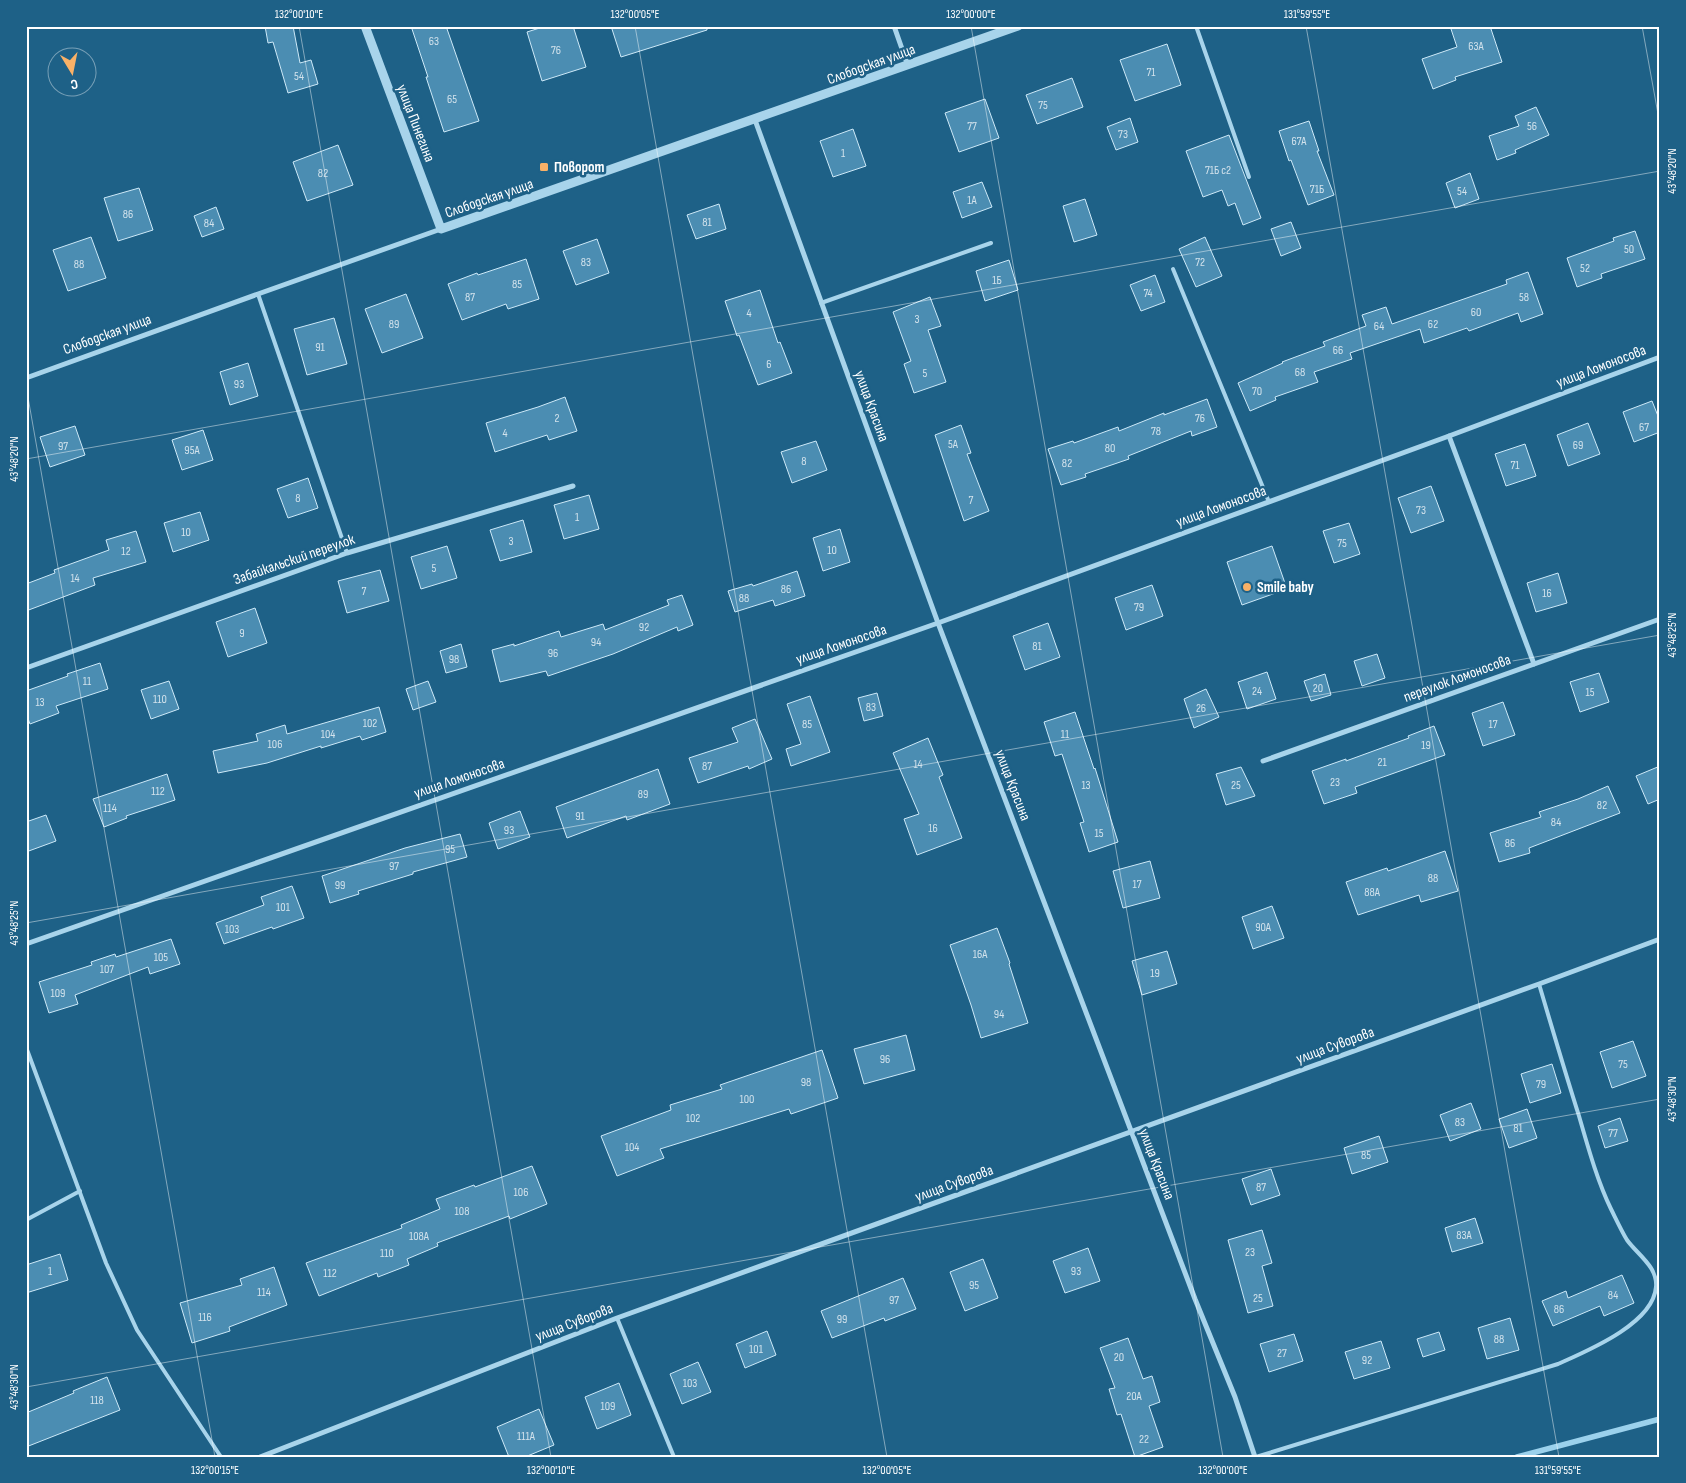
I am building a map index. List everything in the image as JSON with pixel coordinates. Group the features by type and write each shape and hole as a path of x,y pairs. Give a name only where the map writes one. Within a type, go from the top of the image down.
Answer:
{"street":[{"name":"улица Пинегина","path":"365,26 441,229"},
{"path":"894,26 908,66"},
{"name":"Слободская улица","path":"26,378 441,229 1018,26"},
{"name":"улица Красина","path":"755,120 938,623 1195,1299 1235,1397 1255,1457"},
{"name":"улица Ломоносова","path":"26,944 938,623 1660,357"},
{"path":"1449,436 1534,664"},
{"name":"Забайкальский переулок","path":"26,668 347,553 573,486"},
{"name":"переулок Ломоносова","path":"1263,761 1660,619"},
{"name":"улица Суворова","path":"260,1457 617,1318 1660,939"}],"lane":[{"path":"1196,26 1249,177"},
{"path":"821,304 990,242"},
{"path":"1173,269 1269,502"},
{"path":"258,294 347,553"},
{"path":"1255,1457 1558,1364 1589,1351 1616,1335 1640,1317 1652,1302 1656,1286 1653,1272 1642,1256 1627,1240 1607,1202 1538,984"},
{"path":"26,1047 106,1263 137,1330 221,1457"},
{"path":"26,1220 80,1191"},
{"path":"617,1318 674,1457"}],"building":[{"path":"265,26 293,26 300,63 311,60 318,84 288,93 273,42 268,43"},
{"path":"411,26 446,26 479,121 444,132"},
{"path":"546,26 573,26 586,67 542,81 527,32"},
{"path":"611,26 707,26 707,30 621,57"},
{"path":"1450,26 1490,26 1502,62 1455,77 1456,80 1433,89 1422,59 1457,47"},
{"path":"1167,44 1181,85 1135,101 1120,60"},
{"path":"1072,78 1083,107 1037,124 1026,95"},
{"path":"985,99 999,138 959,152 945,113"},
{"path":"1536,107 1549,135 1515,150 1516,153 1497,160 1489,136 1519,126 1515,116"},
{"path":"1130,118 1138,142 1116,150 1107,127"},
{"path":"1309,121 1319,151 1317,151 1334,195 1308,205 1291,160 1289,161 1279,131"},
{"path":"853,129 866,166 833,177 820,141"},
{"path":"1229,135 1261,218 1243,225 1235,203 1228,206 1222,190 1203,197 1186,151"},
{"path":"338,145 353,185 307,201 293,162"},
{"path":"1470,173 1479,199 1455,208 1446,183"},
{"path":"982,182 992,207 962,218 953,192"},
{"path":"139,188 153,230 118,241 104,198"},
{"path":"1085,199 1097,235 1074,242 1063,206"},
{"path":"719,204 726,229 696,239 687,215"},
{"path":"216,207 224,229 202,237 194,216"},
{"path":"1291,222 1301,248 1281,256 1271,229"},
{"path":"1635,231 1645,259 1601,274 1602,278 1577,287 1567,258 1614,241 1613,238"},
{"path":"91,237 106,278 68,291 53,250"},
{"path":"1205,237 1222,276 1196,287 1179,249"},
{"path":"597,239 609,273 576,285 563,251"},
{"path":"526,259 539,299 508,309 506,304 462,320 448,284 477,273 478,275"},
{"path":"1009,260 1018,290 985,301 976,271"},
{"path":"1528,272 1543,314 1521,322 1518,313 1469,331 1467,328 1424,343 1420,329 1350,353 1352,359 1314,372 1318,382 1275,397 1276,400 1250,411 1238,383 1282,362 1325,346 1323,342 1366,326 1362,315 1386,307 1392,324 1507,284 1506,280"},
{"path":"1155,275 1165,302 1141,311 1130,285"},
{"path":"760,290 778,343 780,342 792,373 758,385 739,335 737,336 725,301"},
{"path":"406,294 423,338 382,353 365,309"},
{"path":"930,297 941,326 928,330 946,382 914,393 904,364 911,361 893,312"},
{"path":"334,318 347,364 307,375 294,329"},
{"path":"248,363 258,396 230,405 220,372"},
{"path":"565,397 577,431 549,440 547,435 495,452 486,423"},
{"path":"1207,399 1217,427 1192,436 1191,431 1128,456 1129,459 1085,474 1086,477 1061,485 1048,449 1073,441 1074,443 1118,427 1119,431 1164,413 1164,415"},
{"path":"1652,401 1660,421 1660,432 1634,442 1623,412"},
{"path":"1588,423 1600,454 1568,466 1557,435"},
{"path":"961,425 971,453 967,454 989,511 964,521 935,435"},
{"path":"75,426 85,455 50,467 40,437"},
{"path":"203,430 213,460 182,470 172,440"},
{"path":"816,441 827,470 792,483 781,452"},
{"path":"1525,444 1536,476 1506,486 1495,454"},
{"path":"308,478 318,508 288,518 277,489"},
{"path":"1431,486 1444,521 1411,533 1398,498"},
{"path":"589,495 599,529 564,539 554,505"},
{"path":"200,512 209,540 173,552 164,523"},
{"path":"523,520 532,552 500,561 490,530"},
{"path":"1349,523 1360,554 1334,563 1323,531"},
{"path":"840,529 850,562 823,571 813,538"},
{"path":"136,531 146,562 93,578 95,585 26,611 26,584 55,573 54,570 109,550 106,540"},
{"path":"447,546 457,578 421,589 411,557"},
{"path":"1272,546 1287,589 1242,605 1227,562"},
{"path":"380,570 389,601 347,613 338,581"},
{"path":"797,571 805,596 775,606 773,600 735,612 728,591 752,584 753,586"},
{"path":"1558,573 1567,603 1536,612 1527,583"},
{"path":"1152,585 1163,616 1126,630 1115,598"},
{"path":"682,595 693,625 678,631 677,627 613,654 548,676 546,671 500,682 492,650 514,644 514,646 559,631 561,637 603,624 605,630 669,605 667,600"},
{"path":"255,608 267,643 228,657 216,622"},
{"path":"1048,623 1060,657 1025,670 1013,636"},
{"path":"461,644 467,667 446,673 440,651"},
{"path":"1377,654 1385,678 1362,686 1354,661"},
{"path":"100,663 108,689 56,706 59,713 30,724 26,713 26,691"},
{"path":"1267,672 1276,699 1247,709 1238,682"},
{"path":"1599,673 1609,702 1580,712 1570,682"},
{"path":"1325,674 1331,695 1311,701 1304,681"},
{"path":"169,681 179,709 151,719 141,690"},
{"path":"428,681 436,702 413,710 406,689"},
{"path":"1206,689 1219,717 1194,728 1184,699"},
{"path":"877,693 883,716 864,721 858,698"},
{"path":"810,696 830,752 791,766 786,749 801,744 787,704"},
{"path":"1503,702 1515,735 1483,746 1472,713"},
{"path":"379,707 386,732 362,740 360,736 267,763 218,773 213,751 258,741 256,734 285,725 287,734"},
{"path":"1075,712 1118,842 1089,852 1080,823 1084,822 1062,754 1055,756 1044,722"},
{"path":"755,719 772,759 749,769 748,766 698,783 689,758 738,742 732,728"},
{"path":"1434,726 1445,755 1355,787 1357,793 1324,804 1312,771 1409,738 1408,736"},
{"path":"928,738 943,775 939,777 962,838 917,855 904,819 919,814 893,753"},
{"path":"1660,766 1660,799 1648,804 1636,776"},
{"path":"1241,767 1255,796 1226,805 1216,774"},
{"path":"658,769 670,804 627,820 626,816 567,838 556,807"},
{"path":"167,774 175,800 126,816 127,818 104,827 93,799"},
{"path":"1608,786 1620,813 1529,848 1530,853 1499,862 1490,833 1541,817 1539,812 1578,799"},
{"path":"520,811 530,837 498,849 489,823"},
{"path":"46,815 56,841 26,852 26,822"},
{"path":"460,834 467,857 413,872 413,874 358,891 359,894 330,903 322,876 405,848"},
{"path":"1445,851 1458,891 1421,902 1419,895 1358,915 1346,882 1387,868 1388,871"},
{"path":"1150,861 1160,898 1123,908 1113,871"},
{"path":"292,886 304,918 224,944 216,923 264,905 261,897"},
{"path":"1272,906 1284,938 1253,949 1242,917"},
{"path":"997,928 1010,963 1028,1023 981,1038 950,945"},
{"path":"171,939 180,964 150,974 148,967 75,995 78,1004 49,1013 39,982 92,965 91,962 115,954 116,957"},
{"path":"1167,951 1177,984 1142,995 1132,961"},
{"path":"906,1035 915,1070 864,1084 854,1049"},
{"path":"1633,1041 1646,1076 1612,1088 1600,1052"},
{"path":"822,1050 838,1098 791,1114 789,1109 660,1149 664,1158 617,1176 601,1136 671,1110 670,1105 722,1089 720,1085"},
{"path":"1552,1064 1561,1093 1530,1103 1521,1074"},
{"path":"1471,1103 1481,1129 1450,1141 1440,1115"},
{"path":"1527,1109 1537,1138 1509,1148 1499,1119"},
{"path":"1620,1118 1628,1141 1605,1148 1598,1126"},
{"path":"1379,1136 1388,1162 1352,1174 1344,1148"},
{"path":"532,1166 547,1204 510,1219 509,1216 437,1243 438,1246 407,1259 409,1265 378,1277 377,1273 319,1296 306,1263 402,1228 401,1225 440,1209 436,1199"},
{"path":"1271,1169 1280,1195 1251,1205 1242,1179"},
{"path":"1475,1218 1483,1243 1452,1252 1445,1228"},
{"path":"1262,1230 1272,1263 1262,1266 1273,1306 1248,1313 1228,1240"},
{"path":"1088,1248 1100,1281 1065,1293 1053,1261"},
{"path":"60,1254 68,1280 26,1293 26,1265"},
{"path":"983,1259 998,1298 965,1311 950,1272"},
{"path":"274,1267 287,1305 229,1327 230,1331 192,1343 180,1303 242,1285 240,1279"},
{"path":"1622,1275 1634,1303 1604,1316 1600,1306 1553,1326 1542,1301 1566,1291 1568,1298"},
{"path":"903,1278 916,1309 885,1321 884,1318 832,1338 821,1311"},
{"path":"1510,1318 1519,1350 1487,1359 1478,1328"},
{"path":"767,1331 776,1355 745,1368 736,1344"},
{"path":"1439,1332 1445,1350 1423,1357 1417,1339"},
{"path":"1294,1334 1303,1361 1269,1372 1260,1344"},
{"path":"1128,1338 1143,1379 1152,1376 1160,1402 1149,1406 1163,1447 1135,1457 1121,1414 1117,1415 1109,1389 1115,1388 1100,1348"},
{"path":"1381,1341 1390,1368 1354,1379 1345,1352"},
{"path":"698,1362 711,1392 682,1404 670,1374"},
{"path":"107,1377 120,1410 26,1447 26,1413"},
{"path":"619,1383 631,1415 597,1429 585,1397"},
{"path":"539,1409 554,1445 525,1457 509,1457 497,1427"}],"waterway":[{"path":"1517,1457 1660,1419"}],"place":[{"name":"Поворот","path":"544,167"},
{"name":"Smile baby","path":"1247,587"}]}
